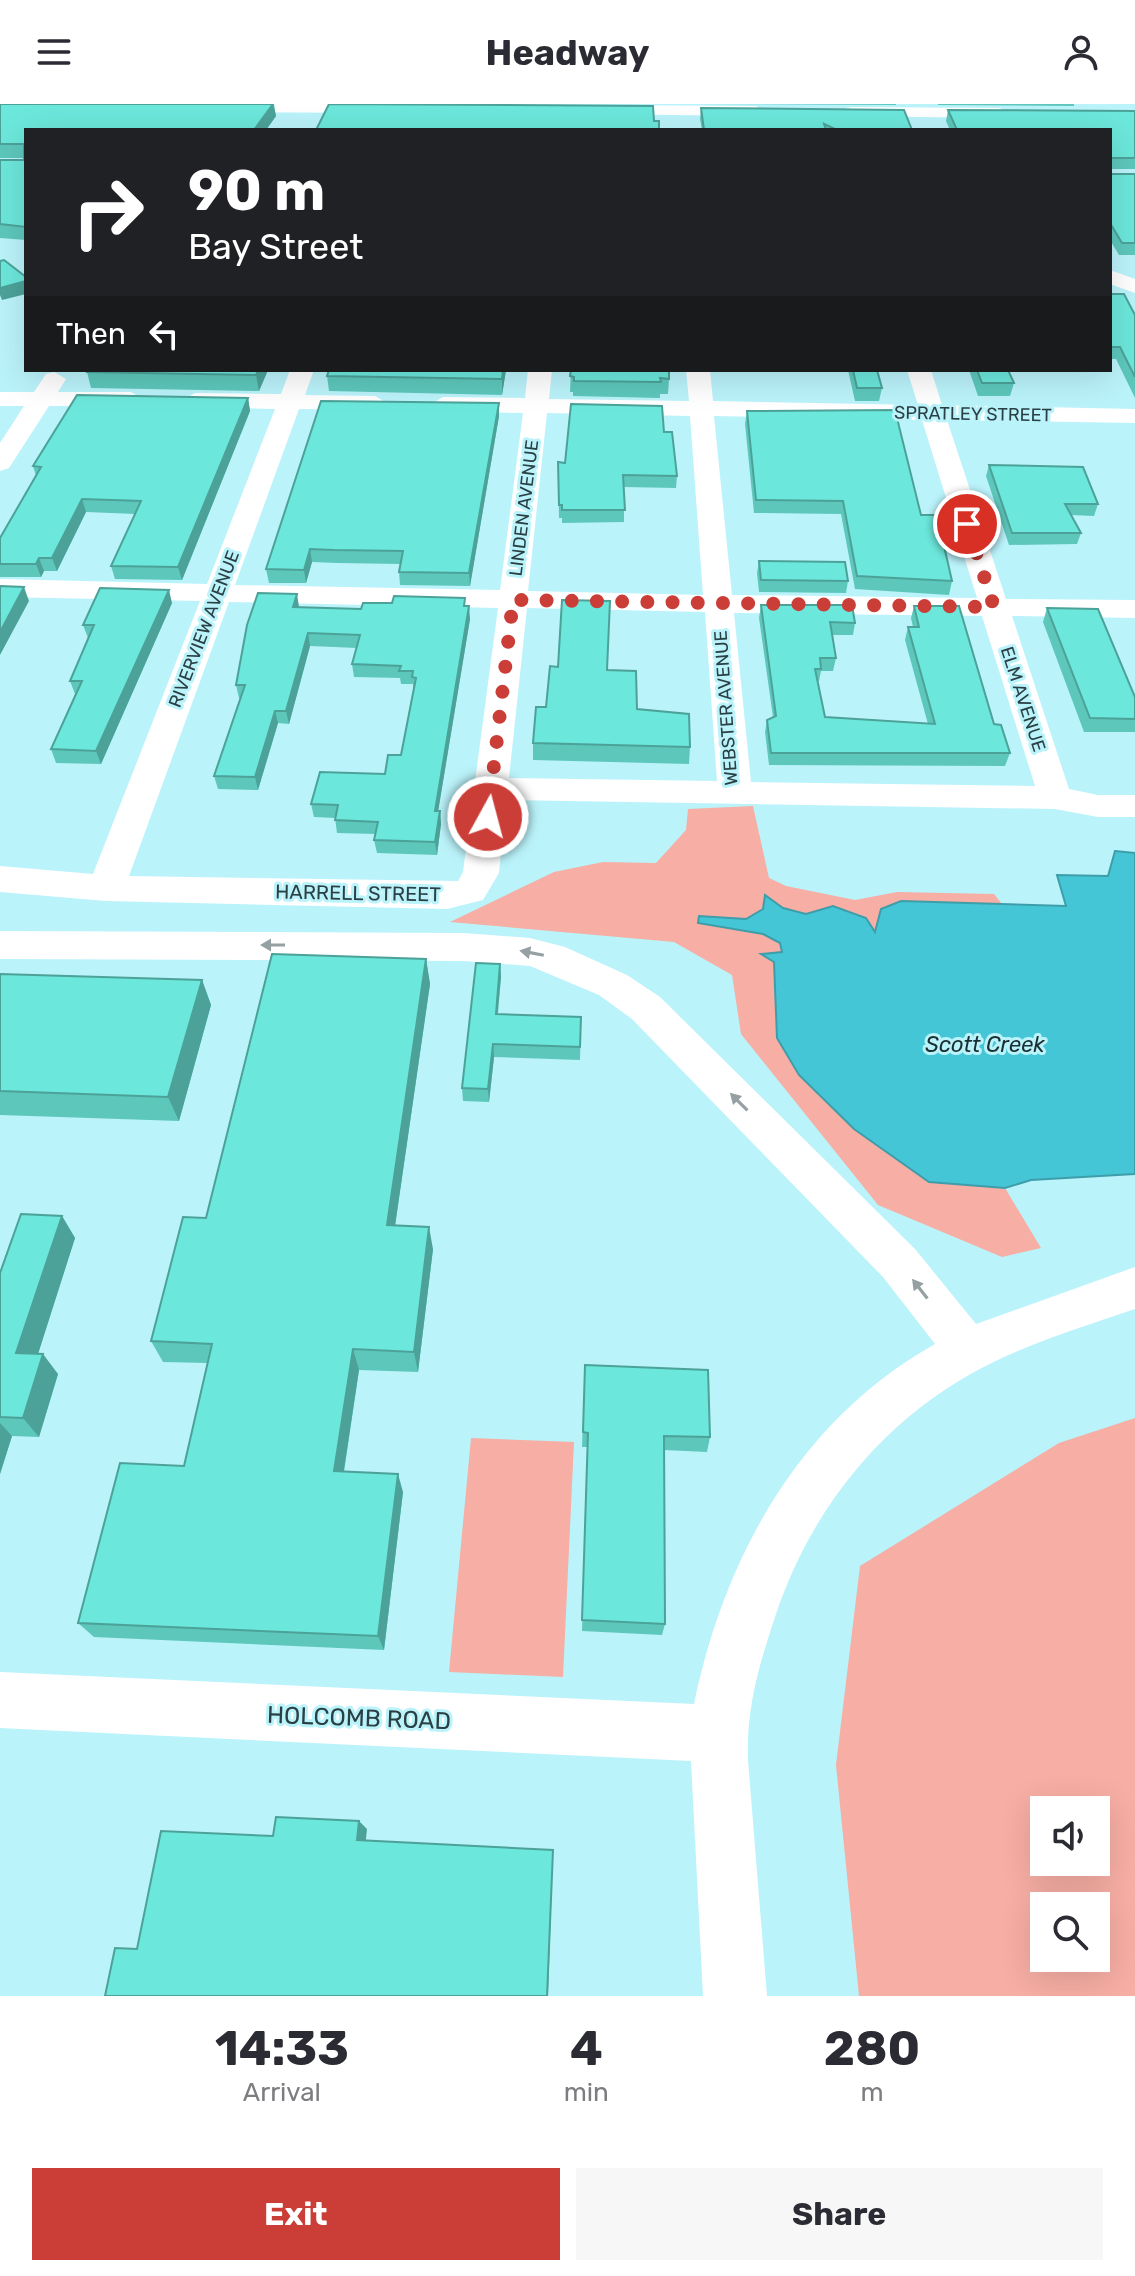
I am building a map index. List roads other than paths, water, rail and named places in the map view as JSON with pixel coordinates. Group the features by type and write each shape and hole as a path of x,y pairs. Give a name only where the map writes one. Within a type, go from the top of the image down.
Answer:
{"street":[{"path":"295,128 305,106"},
{"path":"196,107 392,107"},
{"path":"584,110 675,107 777,111"},
{"path":"675,107 677,128"},
{"path":"841,128 834,108 1007,115"},
{"path":"1112,277 1135,287"},
{"path":"0,463 58,372"},
{"name":"RIVERVIEW AVENUE","path":"106,888 301,372"},
{"name":"LINDEN AVENUE","path":"492,789 540,372"},
{"name":"WEBSTER AVENUE","path":"492,789 735,793 698,372"},
{"name":"ELM AVENUE","path":"920,372 1055,798"},
{"path":"0,399 43,397"},
{"path":"0,408 43,397"},
{"name":"SPRATLEY STREET","path":"43,397 1135,416"},
{"path":"0,588 718,604 1135,609"},
{"name":"HARRELL STREET","path":"106,888 447,896 470,891 481,873 492,789"},
{"path":"735,793 1055,798 1098,806 1135,806"},
{"path":"0,879 106,888"},
{"path":"0,945 463,947 530,952 577,966 646,1008 899,1263 968,1350"},
{"path":"735,1996 719,1734 729,1678 768,1559 810,1483 854,1428 930,1372 968,1350 1135,1288"},
{"name":"HOLCOMB ROAD","path":"0,1700 719,1734"}],"water":[{"name":"Scott Creek","path":"1115,851 1135,853 1135,1174 1031,1180 1005,1188 929,1182 854,1129 799,1075 777,1038 774,962 761,954 782,952 780,943 763,934 698,923 699,916 746,919 763,909 765,895 783,908 806,914 833,906 866,918 875,932 881,909 901,901 1066,906 1057,875 1108,876"}]}
